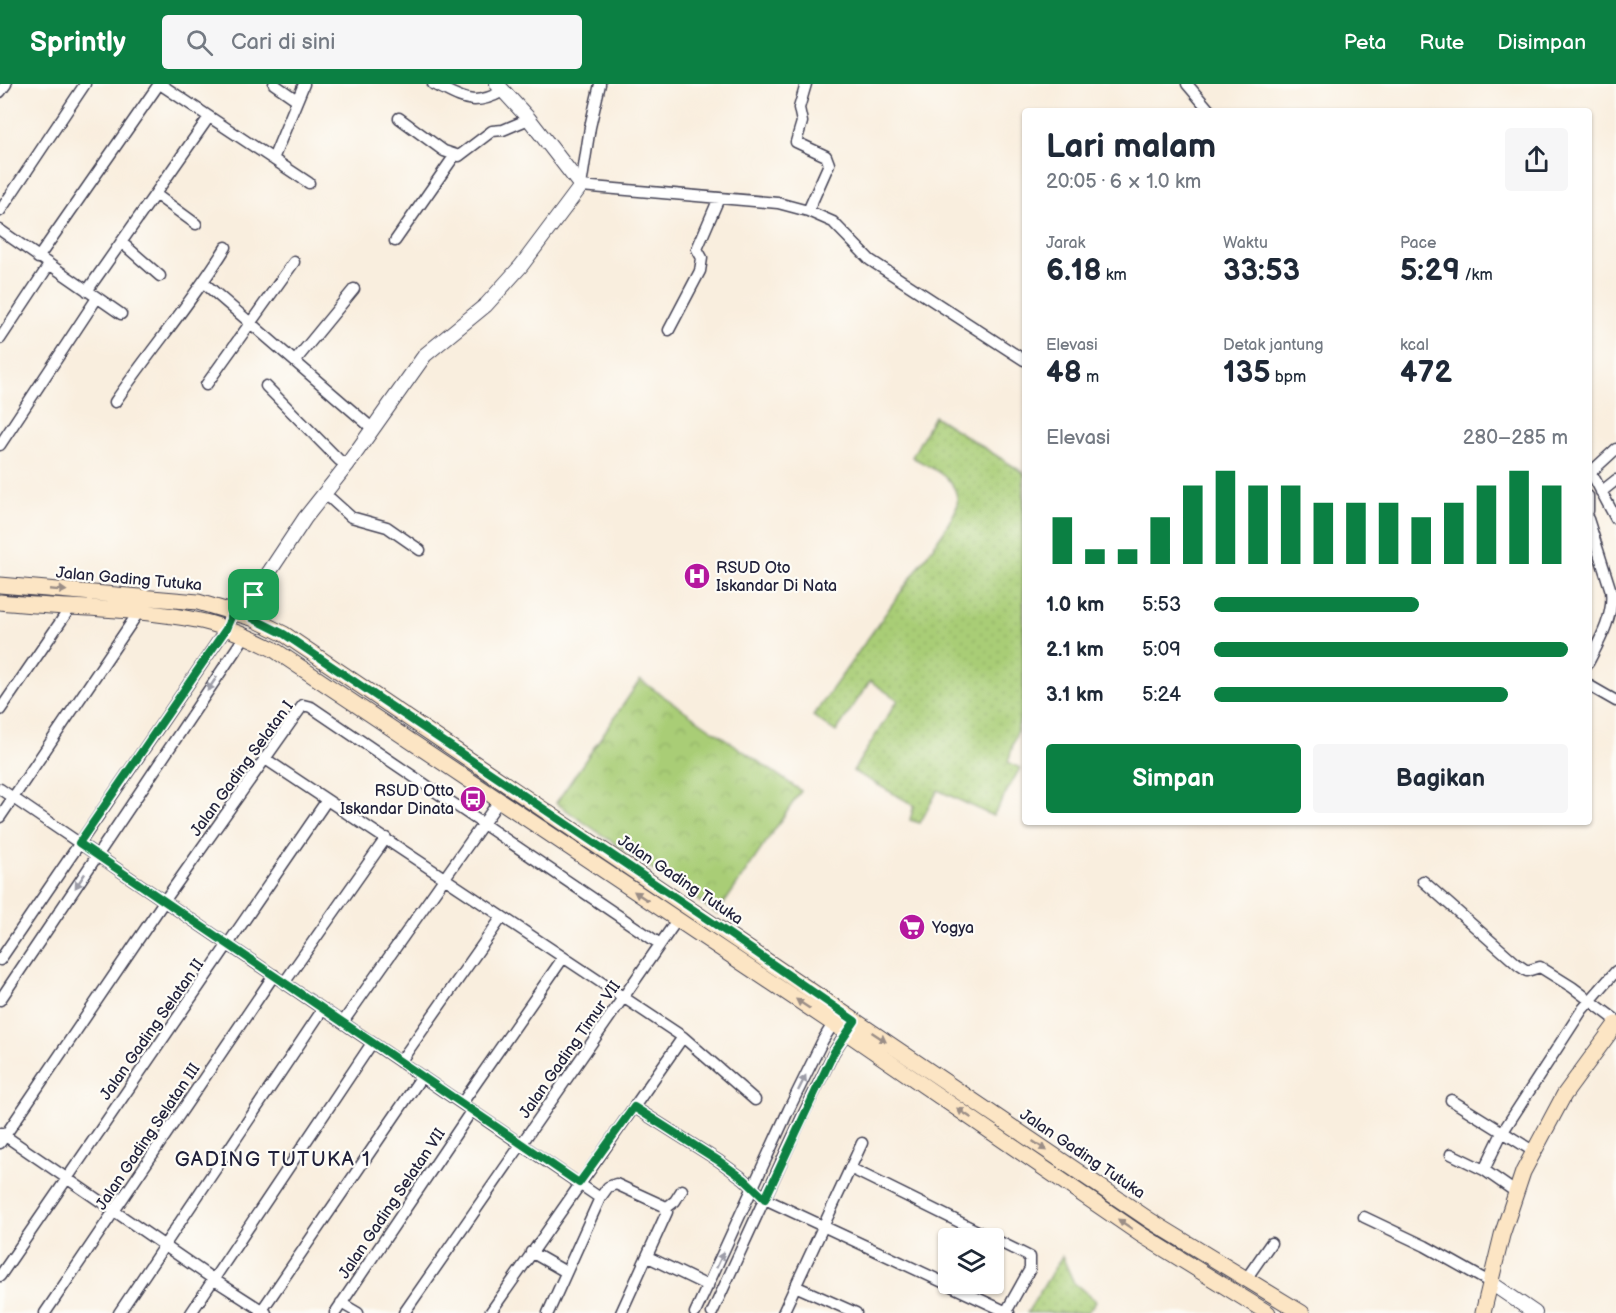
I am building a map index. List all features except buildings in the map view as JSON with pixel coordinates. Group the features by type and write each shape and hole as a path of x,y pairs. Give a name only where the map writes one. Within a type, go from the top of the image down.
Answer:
{"main road":[{"name":"Jalan Gading Tutuka","path":"0,585 198,602 252,618 284,634 719,927 837,1018"},
{"name":"Jalan Gading Tutuka","path":"1,604 138,613 197,620 245,636 283,655 677,920 837,1018 1184,1241 1302,1313"},
{"path":"496,799 503,781"},
{"path":"1483,1313 1502,1235 1523,1172 1564,1095 1616,1022"},
{"name":"Jalan Gading Tutuka","path":"851,1027 1140,1234 1268,1313"},
{"path":"1174,1256 1184,1241"}],"street":[{"path":"0,92 6,84"},
{"path":"0,211 84,84"},
{"path":"38,258 159,84 309,183"},
{"path":"274,84 297,100"},
{"path":"273,159 304,84"},
{"path":"433,84 463,98 474,100 488,99 500,87 529,119 581,186 778,203 808,211 838,226 870,260 903,283 1022,359"},
{"path":"0,960 226,629 233,612 254,595 322,495 347,465 425,355 486,305 521,266 581,186 590,127 600,84"},
{"path":"806,84 799,108 802,122 796,142 826,156 829,164 808,211"},
{"path":"1187,84 1207,108"},
{"path":"0,445 121,242 209,117"},
{"path":"399,118 444,151 459,156 492,131 502,130 529,119"},
{"path":"395,241 454,155"},
{"path":"155,194 196,224"},
{"path":"669,330 700,271 702,258 697,249 719,198"},
{"path":"0,231 121,314"},
{"path":"121,242 159,276"},
{"path":"115,402 142,361 204,283 226,247"},
{"path":"206,385 294,262"},
{"path":"0,339 4,323 49,264"},
{"path":"204,283 373,429"},
{"path":"295,362 354,289"},
{"path":"266,386 339,460 347,465"},
{"path":"1592,469 1616,449"},
{"path":"1592,472 1616,519"},
{"path":"1601,492 1616,480"},
{"path":"322,495 331,499 351,517 387,527 420,550"},
{"path":"1592,532 1611,591 1612,601 1611,613 1592,654"},
{"path":"0,1000 3,988 97,855 245,636 252,618 254,595"},
{"path":"0,710 70,608"},
{"path":"0,817 138,613"},
{"path":"1592,687 1616,701"},
{"name":"Jalan Gading Selatan I","path":"2,1137 299,708 307,705 660,944"},
{"path":"145,746 162,759"},
{"path":"264,758 683,1037 755,1100"},
{"path":"0,789 600,1198"},
{"path":"343,1022 483,824 496,799"},
{"name":"Jalan Gading Selatan II","path":"0,1276 327,800"},
{"path":"284,982 386,838"},
{"path":"1423,881 1523,969 1530,971 1540,967 1616,1022"},
{"path":"400,1062 502,917"},
{"name":"Jalan Gading Timur VII","path":"404,1313 677,920"},
{"path":"462,1103 563,958"},
{"path":"1484,1170 1502,1133 1582,1010 1616,971"},
{"name":"Jalan Gading Selatan III","path":"45,1313 274,975"},
{"path":"119,1313 323,1009"},
{"path":"695,1313 789,1109 823,1040 837,1018"},
{"path":"712,1313 829,1063 851,1027"},
{"path":"490,1313 683,1037"},
{"path":"190,1313 372,1043"},
{"path":"2,1137 263,1312 422,1076"},
{"path":"1451,1100 1533,1151"},
{"path":"634,1107 719,1161 744,1179 765,1199 1008,1312 1030,1269 1030,1257 850,1168"},
{"name":"Jalan Gading Selatan VII","path":"335,1313 472,1110"},
{"path":"783,1313 862,1143"},
{"path":"1451,1154 1484,1170 1517,1193"},
{"path":"548,1313 600,1198 609,1187 616,1185 666,1208"},
{"path":"666,1208 675,1201 682,1190"},
{"path":"621,1313 666,1218 666,1208"},
{"path":"1364,1217 1425,1246 1491,1283 1535,1313"},
{"path":"1246,1279 1271,1243"},
{"path":"531,1252 566,1272"},
{"path":"648,1257 708,1286"},
{"path":"795,1286 856,1313"},
{"path":"341,1303 358,1313"}],"green space":[{"path":"934,416 1022,472 1022,714 1008,762 1020,768 993,816 938,790 920,823 910,820 914,805 853,771 898,700 870,681 836,732 813,716 944,531 956,509 957,497 950,482 936,470 912,457"},
{"path":"640,680 801,791 717,914 556,803"},
{"path":"1062,1256 1074,1283 1096,1301 1087,1313 1027,1313"}],"place":[{"name":"RSUD Oto Iskandar Di Nata","path":"697,576"},
{"name":"RSUD Otto Iskandar Dinata","path":"473,799"},
{"name":"Yogya","path":"912,927"}],"district":[{"name":"GADING TUTUKA 1","path":"273,1159"}],"route":[{"path":"254,595 252,618 284,634 855,1021 834,1052 765,1199 744,1179 719,1161 634,1107 579,1183 79,843 226,629 233,612 254,595"}]}
